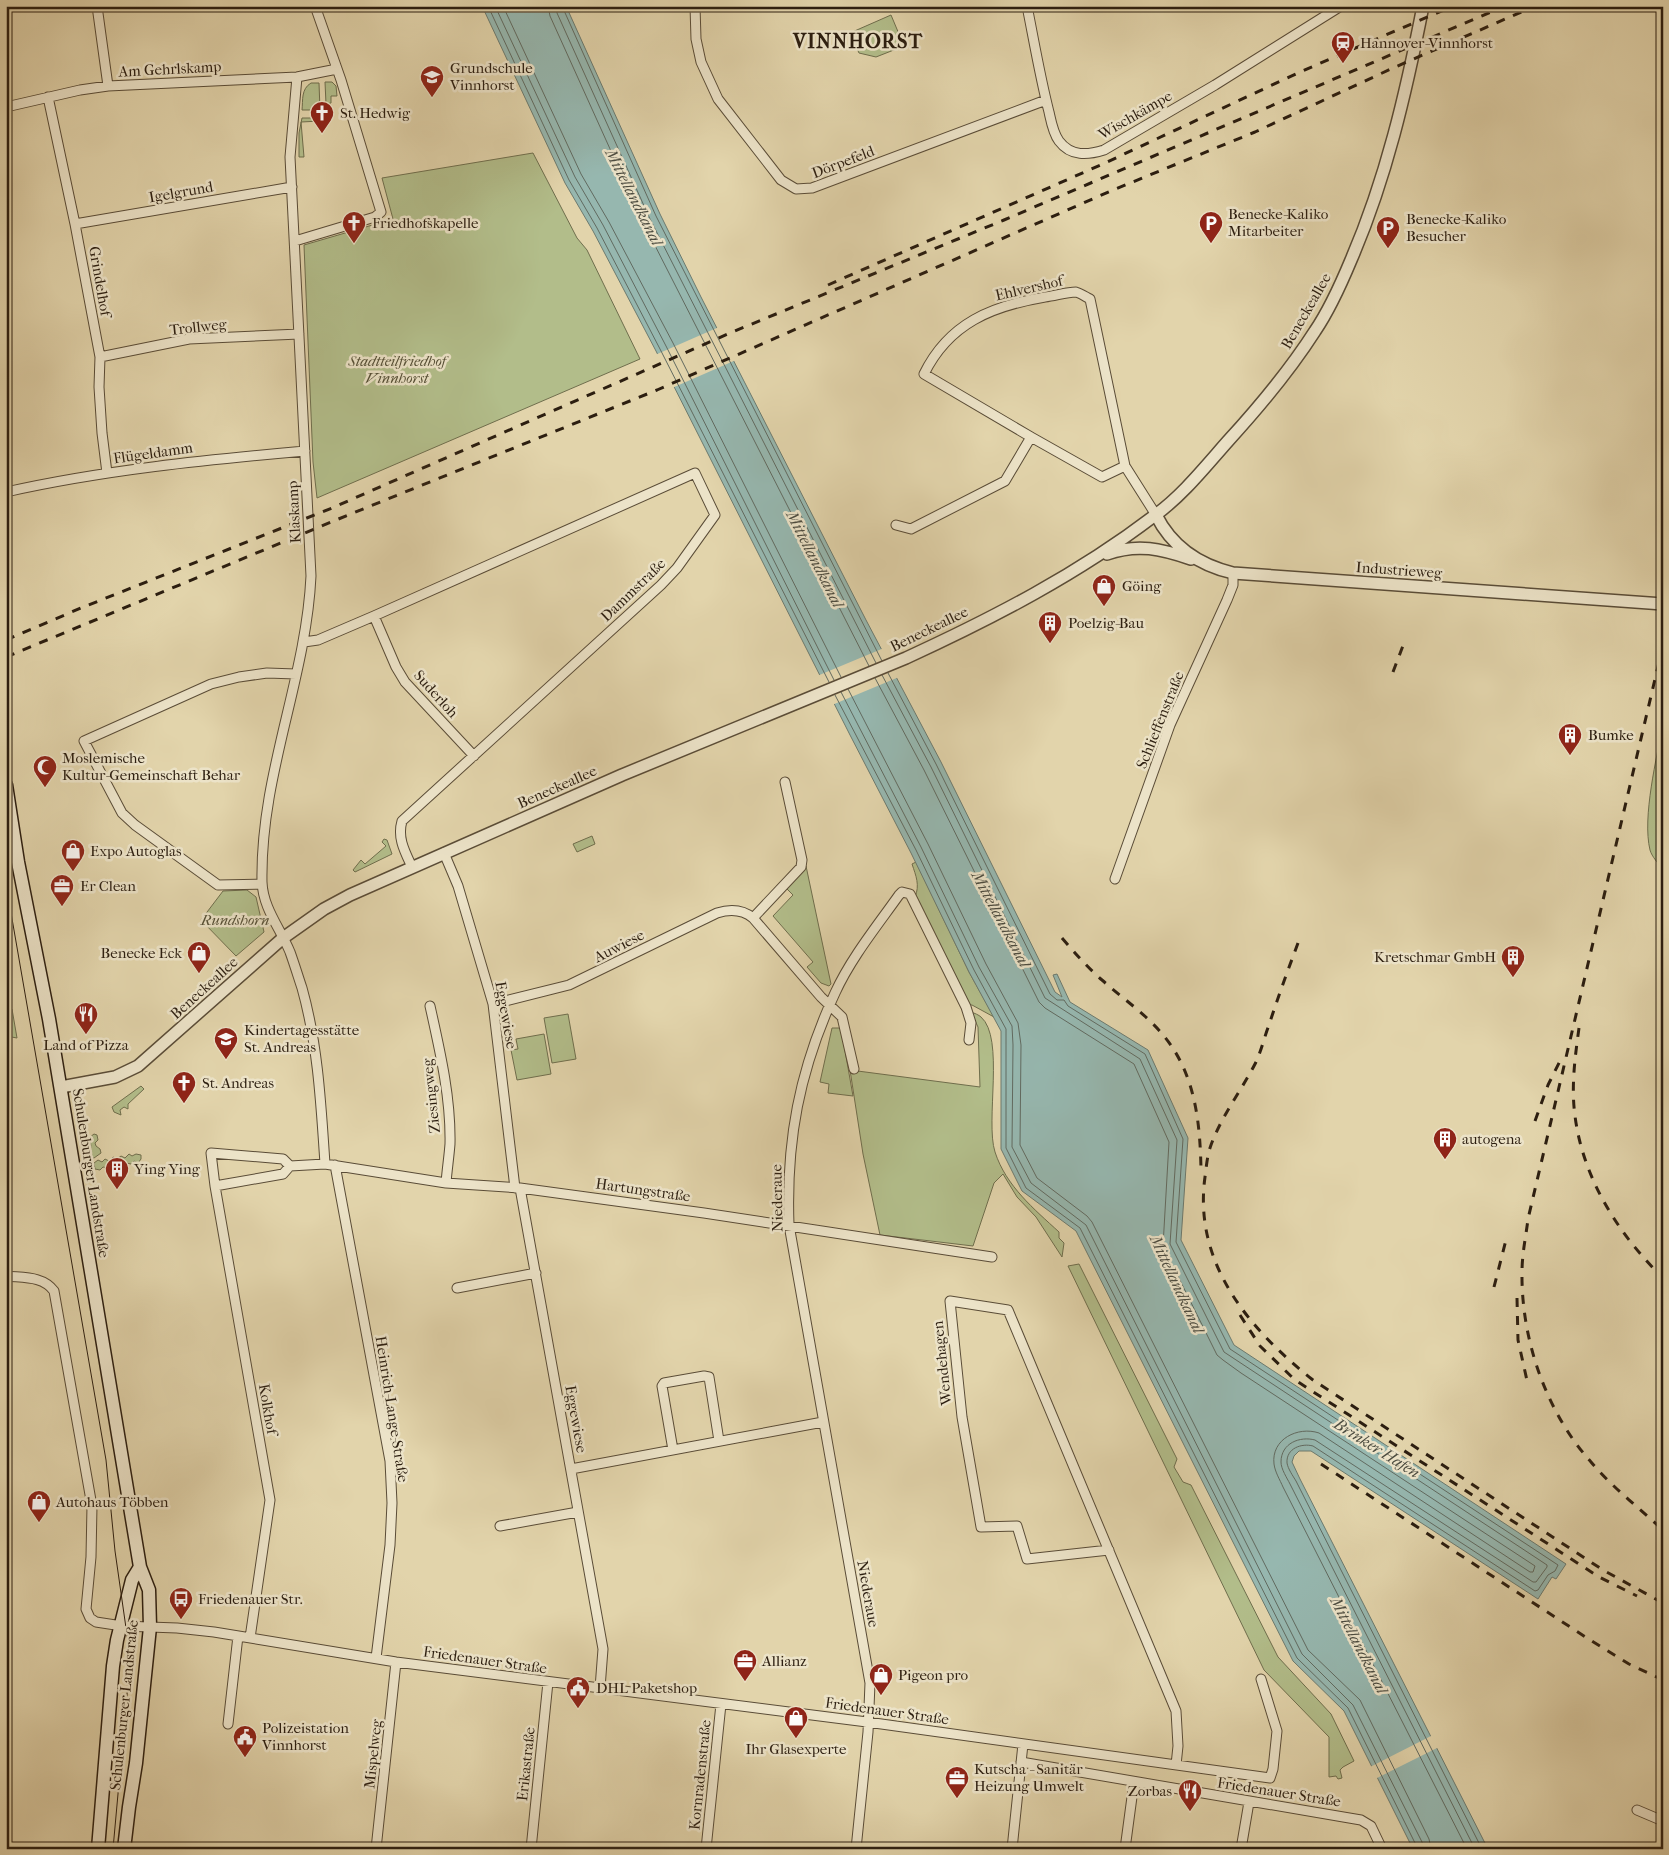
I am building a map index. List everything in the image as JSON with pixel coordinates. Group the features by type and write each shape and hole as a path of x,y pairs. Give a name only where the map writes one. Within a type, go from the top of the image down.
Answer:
{"main road":[{"name":"Schulenburger Landstraße","path":"6,784 18,862 61,1087 140,1567 150,1590 150,1627 136,1763 124,1849"},
{"name":"Schulenburger Landstraße","path":"98,1849 113,1666 117,1640 132,1580 140,1567"}],"street":[{"path":"97,6 108,86"},
{"path":"295,241 375,217 381,212 337,69 315,6"},
{"name":"Dörpefeld","path":"695,6 696,39 701,62 718,99 781,180 796,189 812,188 1046,100"},
{"name":"Wischkämpe","path":"1027,6 1053,127 1059,141 1068,149 1078,154 1091,154 1104,150 1216,85 1341,6"},
{"name":"Beneckeallee","path":"61,1087 115,1077 138,1066 283,938 341,899 622,775 908,658 1058,581 1096,558 1156,515 1209,462 1287,372 1317,329 1339,287 1369,218 1384,172 1402,105 1423,6"},
{"name":"Am Gehrlskamp","path":"6,107 80,90 108,86 296,77 337,69"},
{"name":"Klaskamp","path":"296,77 290,158 312,576 310,609 304,642 268,794 264,828 262,884 269,912 289,951 302,987 319,1079 325,1164"},
{"name":"Grindelhof","path":"48,97 75,224 100,357 98,387 108,473"},
{"name":"Igelgrund","path":"75,224 292,187"},
{"name":"Ehlvershof","path":"1125,466 1102,477 1031,437 924,374 932,356 948,338 978,317 1004,306 1032,299 1077,292 1090,299 1125,466 1156,515"},
{"name":"Trollweg","path":"100,357 189,338 299,334"},
{"path":"896,525 911,529 1005,481 1031,437"},
{"name":"Flügeldamm","path":"6,492 108,473 206,460 305,451"},
{"name":"Dammstraße","path":"304,642 318,640 374,616 695,473 715,515 678,568 662,585 402,821 399,831 412,867"},
{"name":"Industrieweg","path":"1156,515 1173,541 1201,562 1217,569 1234,573 1663,604"},
{"name":"Beneckeallee","path":"1096,558 1116,551 1142,547 1175,553 1201,562"},
{"name":"Schlieffenstraße","path":"1115,880 1170,725 1227,600 1234,573"},
{"name":"Suderloh","path":"374,616 396,667 405,682 474,756"},
{"path":"262,884 218,886 135,825 122,813 84,741 211,684 267,673 296,674"},
{"path":"785,782 802,860 801,867 753,918 821,997 842,1017 854,1069"},
{"name":"Eggewiese","path":"444,853 458,886 493,1004 518,1188 536,1273 603,1649 600,1688"},
{"name":"Niederaue","path":"856,1849 868,1732 870,1683 789,1226 790,1157 793,1121 810,1055 835,992 854,960 899,894 906,892 912,898 966,1007 971,1023 969,1040"},
{"name":"Auwiese","path":"493,1004 569,985 717,913 728,910 742,912 753,918"},
{"name":"Ziesingweg","path":"430,1006 441,1055 448,1111 450,1145 446,1183"},
{"name":"Hartungstraße","path":"215,1186 212,1153 283,1159 290,1166 336,1165 446,1183 518,1188 992,1257"},
{"name":"Heinrich-Lange-Straße","path":"336,1165 390,1461 392,1503 390,1545 376,1658"},
{"path":"215,1186 283,1174 290,1166"},
{"name":"Kolkhof","path":"215,1186 270,1500 250,1638"},
{"path":"457,1288 536,1273"},
{"name":"Schulenburger Landstraße","path":"6,1276 39,1279 49,1284 54,1291 92,1506 91,1557 86,1609 90,1618 96,1622 122,1626"},
{"name":"Wendehagen","path":"1109,1550 1027,1559 1017,1526 982,1527 962,1417 950,1302 1008,1310 1109,1550 1176,1711 1178,1746 1176,1765"},
{"path":"673,1450 662,1386 664,1383 704,1376 709,1377 719,1441"},
{"path":"571,1469 823,1422"},
{"path":"500,1526 578,1512"},
{"name":"Friedenauer Straße","path":"122,1626 185,1629 238,1636 396,1662 868,1722 1270,1778 1274,1769 1277,1731 1261,1679"},
{"path":"228,1724 238,1636"},
{"name":"Mispelweg","path":"376,1849 396,1662"},
{"name":"Erikastraße","path":"531,1849 548,1682"},
{"name":"Kornradenstraße","path":"706,1849 721,1704"},
{"path":"1012,1849 1023,1744"},
{"name":"Friedenauer Straße","path":"1021,1762 1361,1820 1371,1826 1382,1849"},
{"path":"1124,1849 1134,1782"},
{"path":"1241,1849 1249,1802"},
{"path":"1637,1810 1663,1821"}],"green space":[{"path":"891,15 904,46 876,57 859,53 850,33"},
{"path":"325,82 332,82 336,86 337,96 331,96 331,103 326,104"},
{"path":"311,83 319,83 320,110 302,110 304,92"},
{"path":"302,118 320,118 321,121 301,122"},
{"path":"301,123 304,157 299,157"},
{"name":"Stadtteilfriedhof Vinnhorst","path":"533,153 577,238 587,250 640,359 317,498 313,462 304,245 393,219 382,178"},
{"path":"1663,723 1663,796 1661,811 1663,814 1663,869 1650,850 1648,821 1651,787"},
{"path":"592,836 595,844 577,852 573,844"},
{"path":"384,839 387,840 392,854 355,872 353,870 361,860 365,864 386,846 382,842"},
{"path":"916,862 969,972 994,1017 972,1005 967,1005 915,897 917,884 912,864"},
{"path":"806,866 831,984 829,986 821,983 807,967 813,962 773,916 793,895 786,888"},
{"name":"Rundshorn","path":"247,890 256,897 264,932 236,956 201,920 223,891"},
{"path":"12,1009 17,1038 6,1036 6,1010"},
{"path":"971,1012 981,1017 988,1028 992,1043 992,1121 995,1152 1006,1176 1013,1186 1059,1232 1059,1238 1064,1243 1062,1257 1036,1217 1017,1197 1003,1174 994,1183 973,1246 880,1235 863,1154 850,1070 980,1087 978,1027"},
{"path":"568,1014 576,1059 552,1063 544,1018"},
{"path":"832,1028 841,1028 853,1096 828,1093 829,1084 820,1082"},
{"path":"544,1034 551,1074 517,1080 511,1050 518,1049 516,1039"},
{"path":"141,1086 144,1089 128,1104 128,1109 124,1107 120,1110 121,1115 114,1112 112,1107"},
{"path":"94,1134 97,1135 98,1140 95,1143 101,1153 94,1158 90,1158 90,1137"},
{"path":"129,1154 132,1156 136,1154 141,1155 141,1159 138,1163 134,1161 131,1164 119,1164 116,1167 110,1165 108,1168 95,1169 94,1163 98,1160 102,1162 105,1159 109,1161 113,1157 117,1159 121,1156 125,1158"},
{"path":"1079,1264 1177,1459 1174,1467 1183,1482 1191,1485 1278,1657 1331,1714 1354,1761 1340,1770 1342,1778 1338,1779 1336,1776 1329,1777 1329,1737 1264,1670 1068,1266"}],"water":[{"path":"482,6 566,6 660,214 701,297 866,620 941,762 1055,992 1062,997 1053,975 1057,974 1070,1002 1148,1050 1188,1138 1181,1240 1234,1345 1566,1564 1556,1579 1552,1577 1538,1599 1311,1451 1299,1451 1294,1456 1292,1462 1300,1479 1488,1849 1413,1849 1344,1711 1293,1661 1076,1231 1022,1191 1001,1149 1001,1031 969,972 911,853 656,351 593,231 565,183"}],"pier":[{"path":"719,327 736,360 672,388 655,355"},
{"path":"884,648 899,677 832,705 817,676"},
{"path":"1433,1735 1439,1747 1375,1779 1370,1767"}],"tram line":[{"path":"6,884 106,1460 115,1551 129,1649 127,1695 113,1849"}],"railway":[{"path":"828,285 1105,163 1300,72 1453,6"},
{"path":"6,640 81,608 332,508 730,333 1004,220 1505,6"},
{"path":"6,657 336,520 657,390 1113,190 1255,132 1393,68 1535,6"},
{"path":"1393,672 1404,643"},
{"path":"1663,645 1528,1219 1522,1272 1526,1323 1532,1348 1539,1373 1561,1421 1575,1442 1599,1471 1663,1530"},
{"path":"1062,938 1097,975 1150,1020 1174,1051 1183,1066 1194,1099 1199,1133 1201,1169"},
{"path":"1298,943 1257,1059 1218,1128 1209,1151 1205,1177 1204,1209 1208,1238 1217,1266 1231,1292 1248,1317 1268,1339 1313,1380 1603,1570 1663,1603"},
{"path":"1579,1028 1573,1094 1579,1139 1586,1162 1595,1184 1618,1224 1663,1278"},
{"path":"1535,1121 1548,1085 1562,1057"},
{"path":"1494,1287 1507,1236"},
{"path":"1517,1298 1518,1340 1528,1385"},
{"path":"1240,1315 1260,1346 1295,1380 1599,1577 1637,1596"},
{"path":"1321,1464 1587,1638 1629,1664 1663,1680"}],"place":[{"name":"Hannover-Vinnhorst","path":"1343,64"},
{"name":"Grundschule Vinnhorst","path":"432,98"},
{"name":"St. Hedwig","path":"322,134"},
{"name":"Friedhofskapelle","path":"354,244"},
{"name":"Benecke-Kaliko Mitarbeiter","path":"1211,244"},
{"name":"Benecke-Kaliko Besucher","path":"1388,249"},
{"name":"Göing","path":"1104,607"},
{"name":"Poelzig-Bau","path":"1050,644"},
{"name":"Bumke","path":"1570,756"},
{"name":"Moslemische Kultur-Gemeinschaft Behar","path":"45,788"},
{"name":"Expo Autoglas","path":"73,872"},
{"name":"Er Clean","path":"62,907"},
{"name":"Benecke Eck","path":"199,974"},
{"name":"Kretschmar GmbH","path":"1513,978"},
{"name":"Land of Pizza","path":"86,1035"},
{"name":"Kindertagesstätte St. Andreas","path":"226,1060"},
{"name":"St. Andreas","path":"184,1104"},
{"name":"autogena","path":"1445,1160"},
{"name":"Ying Ying","path":"117,1190"},
{"name":"Autohaus Többen","path":"39,1523"},
{"name":"Friedenauer Str.","path":"181,1620"},
{"name":"Allianz","path":"745,1682"},
{"name":"Pigeon pro","path":"881,1696"},
{"name":"DHL Paketshop","path":"578,1709"},
{"name":"Ihr Glasexperte","path":"796,1739"},
{"name":"Polizeistation Vinnhorst","path":"245,1758"},
{"name":"Kutscha - Sanitär Heizung Umwelt","path":"957,1799"},
{"name":"Zorbas","path":"1190,1812"}],"district":[{"name":"VINNHORST","path":"858,41"}],"water label":[{"name":"Mittellandkanal","path":"634,197"},
{"name":"Mittellandkanal","path":"815,559"},
{"name":"Mittellandkanal","path":"1001,919"},
{"name":"Mittellandkanal","path":"1177,1284"},
{"name":"Brinker Hafen","path":"1377,1448"},
{"name":"Mittellandkanal","path":"1359,1645"}]}
